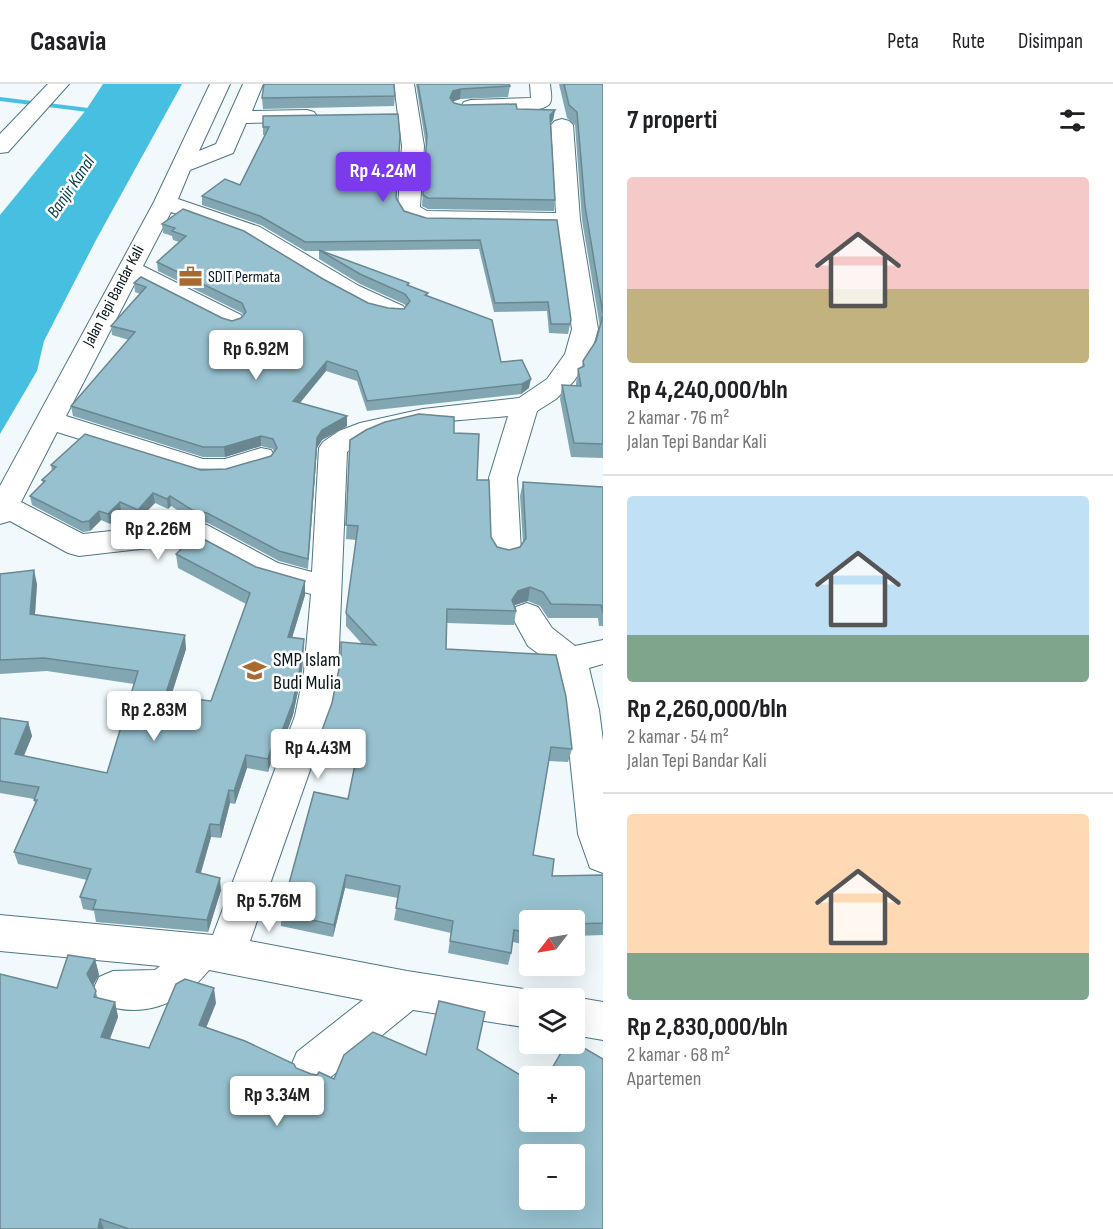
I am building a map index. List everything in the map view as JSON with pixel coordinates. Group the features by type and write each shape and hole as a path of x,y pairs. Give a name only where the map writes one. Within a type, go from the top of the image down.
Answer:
{"street":[{"path":"0,147 59,84"},
{"name":"Jalan Tepi Bandar Kali","path":"3,510 48,420 165,202 220,84"},
{"path":"181,166 225,148 253,84"},
{"path":"404,84 397,114 413,146 409,207 413,214 425,218 568,220"},
{"path":"461,107 536,104 541,101 540,84"},
{"path":"239,117 331,116"},
{"path":"113,990 147,990 172,983 213,953 312,716 321,672 333,448 342,439 391,423 525,406 544,396 566,376 593,340 585,329 568,220 562,125"},
{"path":"165,202 252,232 350,291 394,311"},
{"path":"129,268 232,320"},
{"path":"506,551 503,478 525,406"},
{"path":"48,420 202,468 226,468 261,457"},
{"path":"3,510 79,545 196,532 268,571 327,587"},
{"path":"528,615 540,638 570,660 596,769 596,834 603,857"},
{"path":"570,660 603,652"},
{"path":"0,933 213,953 408,990 519,1007"},
{"path":"312,1066 408,990"}],"water":[{"name":"Banjir Kanal","path":"103,84 182,84 96,240 44,341 37,371 0,434 0,215 86,110"}],"building":[{"path":"264,84 394,84 395,96 262,98"},
{"path":"418,84 509,84 510,86 461,89 453,91 450,98 454,103 462,105 516,104 517,109 555,110 550,115 555,200 428,198 423,195 427,135"},
{"path":"564,84 603,84 603,314 585,206 577,112 569,105"},
{"path":"398,114 400,137 396,198 404,211 426,218 557,220 570,324 551,324 548,302 495,303 480,240 305,242 260,216 202,196 225,179 240,185 269,127 263,127 263,116"},
{"path":"183,209 244,231 323,279 368,303 404,309 410,301 405,294 360,274 319,250 409,283 407,285 428,293 425,295 492,320 501,362 522,360 531,379 522,384 367,401 357,371 327,361 293,401 347,416 322,430 317,438 308,559 279,551 207,513 192,510 170,496 167,499 153,493 138,510 120,502 108,514 99,511 89,521 82,522 30,496 56,467 51,465 85,434 201,470 226,469 271,456 277,448 273,439 261,436 224,447 203,447 71,406 135,332 111,326 146,287 134,283 141,277 222,318 232,321 241,318 246,312 242,303 157,262 186,236 172,231 175,228 162,224"},
{"path":"603,315 603,444 574,443 562,385 581,386 578,369 584,366 583,361 596,341"},
{"path":"419,414 454,417 454,433 479,434 477,480 489,480 491,537 497,547 509,550 520,547 526,538 523,482 603,487 603,613 601,605 551,604 543,592 530,587 518,591 512,600 516,611 447,609 446,649 556,655 566,697 572,749 551,747 533,855 554,859 552,876 603,875 603,923 585,924 585,910 519,910 519,931 514,930 511,953 450,941 453,921 396,908 400,886 346,875 334,925 281,913 314,792 348,799 359,745 318,741 332,703 341,659 341,642 376,645 346,613 358,526 346,525 350,440 385,422"},
{"path":"196,535 256,567 305,581 288,637 304,639 293,702 280,736 275,736 268,759 246,755 234,791 229,790 220,825 210,824 196,872 220,878 207,920 93,909 96,900 80,897 91,869 14,852 37,800 34,800 39,787 0,781 0,718 28,722 15,754 107,773 138,671 44,658 0,660 0,574 34,570 30,614 185,635 165,696 211,701 250,593 176,554"},
{"path":"68,955 95,959 87,974 96,991 94,997 115,1002 101,1037 149,1048 176,984 185,979 214,988 199,1025 245,1041 311,1074 317,1075 319,1072 334,1079 344,1055 373,1032 426,1055 439,1001 485,1012 477,1049 519,1074 519,1132 585,1132 585,1066 553,1066 560,1054 585,1054 585,1048 603,1059 603,1229 129,1229 100,1219 98,1229 0,1229 0,974 57,988"}],"waterway":[{"path":"0,99 96,111"}],"place":[{"name":"SDIT Permata","path":"190,277"},
{"name":"SMP Islam Budi Mulia","path":"255,671"}]}
